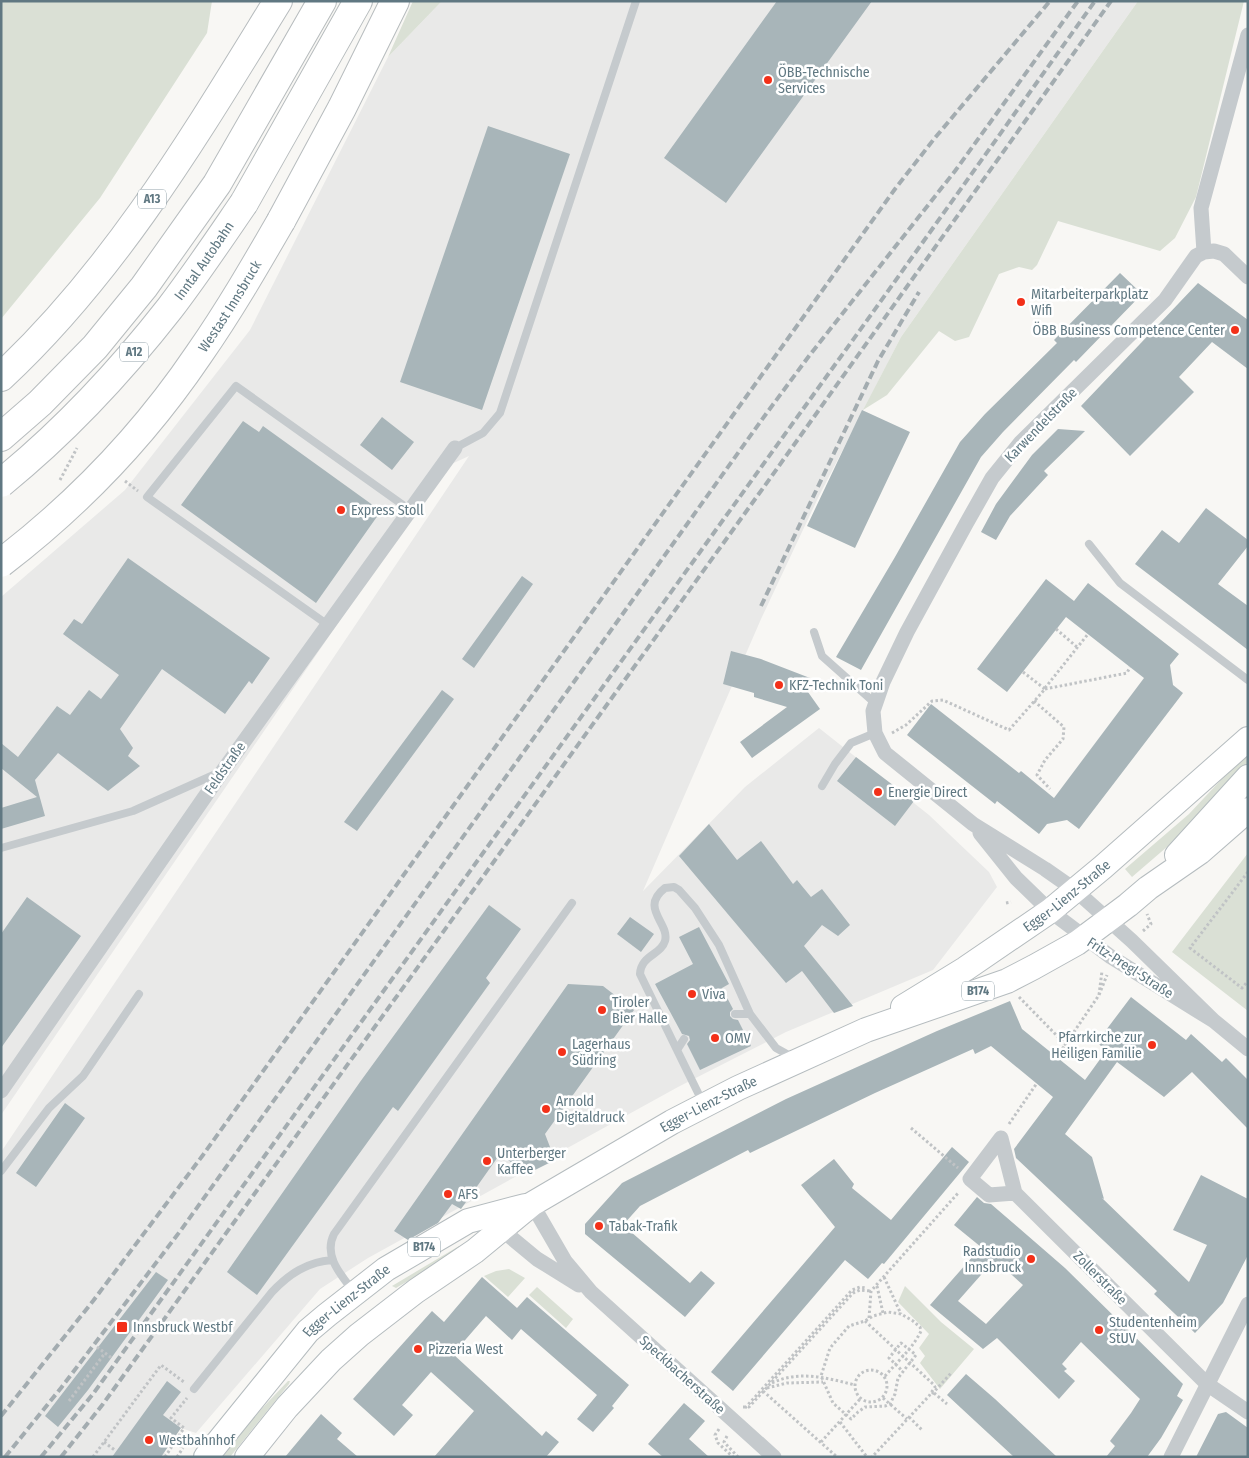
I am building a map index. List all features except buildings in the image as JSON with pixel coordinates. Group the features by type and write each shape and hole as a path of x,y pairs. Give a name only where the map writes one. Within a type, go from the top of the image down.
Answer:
{"highway":[{"name":"A13","path":"1,377 43,336 74,301 130,230 171,171 278,1"},
{"name":"A12","path":"1,438 40,403 95,347 144,287 217,184 322,1"},
{"name":"Inntal Autobahn","path":"1,483 64,428 120,370 171,307 244,203 358,1"},
{"name":"Westast Innsbruck","path":"1,563 28,543 102,474 151,418 199,355 281,221 342,108 395,1"}],"main road":[{"name":"Egger-Lienz-Straße","path":"866,1030 965,969 1050,911 1248,739"},
{"name":"Egger-Lienz-Straße","path":"1148,888 1248,777"},
{"name":"Egger-Lienz-Straße","path":"247,1457 287,1407 331,1360 359,1335 416,1291 476,1251 532,1204 574,1178 704,1106 798,1061 866,1030 1008,981 1034,967 1084,938 1109,920 1148,888 1200,852 1248,810"},
{"name":"Egger-Lienz-Straße","path":"206,1457 308,1331 326,1315 386,1269 468,1222 532,1204"},
{"path":"355,1293 370,1311 359,1335"}],"street":[{"path":"1248,35 1201,208 1204,252 1214,251 1224,254 1248,277"},
{"name":"Karwendelstraße","path":"876,737 873,711 883,682 907,632 992,478 1021,442 1165,300 1196,256 1204,252"},
{"name":"Feldstraße","path":"1,1091 222,772 455,448"},
{"path":"876,737 885,753 973,824 1041,866 1075,890"},
{"path":"973,824 1016,878 1050,911"},
{"name":"Fritz-Pregl-Straße","path":"1075,890 1214,1021 1248,1048"},
{"name":"Fritz-Pregl-Straße","path":"1050,911 1111,957 1214,1021"},
{"path":"1001,1138 1015,1193 989,1195 970,1179 1001,1138"},
{"name":"Zollerstraße","path":"1015,1193 1207,1384 1248,1412"},
{"name":"Speckbacherstraße","path":"532,1204 565,1261 591,1292 774,1457"},
{"name":"Speckbacherstraße","path":"502,1230 537,1259 591,1292"},
{"path":"1171,1457 1248,1304"}],"lane":[{"path":"455,448 483,433 500,413 636,1"},
{"path":"328,625 147,497 236,386 410,510"},
{"path":"1089,544 1120,583 1248,680"},
{"path":"814,632 822,656 876,704"},
{"path":"822,786 834,764 851,743 876,737"},
{"path":"1,848 134,812 222,772"},
{"path":"704,1106 640,974 644,961 662,946 666,940 654,906 657,896 665,888 670,886 676,888 683,893 695,908 719,944 750,1014 776,1048 798,1061"},
{"path":"355,1293 332,1260 331,1241 344,1219 572,903"},
{"path":"1,1171 49,1108 83,1076 139,994"},
{"path":"735,1014 750,1014"},
{"path":"677,1050 684,1039"},
{"path":"194,1389 282,1282 310,1264 332,1260"}],"path":[{"path":"69,482 59,482 81,440"},
{"path":"125,481 147,497"},
{"path":"1056,630 1078,647"},
{"path":"876,737 906,725 932,701 943,700 1010,730 1088,634"},
{"path":"1023,672 1044,689 1127,673 1130,667"},
{"path":"1034,701 1064,727 1062,738 1045,760 1037,775 1050,789"},
{"path":"1248,872 1190,948 1242,988 1248,981"},
{"path":"1006,903 1011,902"},
{"path":"1057,1057 1099,995 1106,976 1110,972"},
{"path":"1008,981 1022,1001 1066,1045"},
{"path":"1001,1138 1037,1083"},
{"path":"869,1318 871,1291 970,1179 911,1128"},
{"path":"884,1277 901,1314"},
{"path":"877,1285 883,1313"},
{"path":"733,1457 718,1443 715,1435 746,1407 749,1407 852,1290 860,1287 871,1291"},
{"path":"764,1390 853,1293 860,1290 871,1291"},
{"path":"885,1376 895,1364 908,1349 918,1338 921,1331 920,1327 913,1320 901,1314 888,1312 849,1326 830,1348 821,1376 833,1403 851,1419 865,1407 890,1404 895,1394 898,1378 916,1355 908,1349 901,1343 889,1358 895,1364 902,1371"},
{"path":"865,1321 933,1384 934,1390 872,1457"},
{"path":"97,1347 113,1359"},
{"path":"69,1401 105,1353"},
{"path":"93,1457 161,1365 194,1389 171,1418 184,1428 165,1457"},
{"path":"866,1370 877,1370 885,1376 887,1390 883,1398 870,1402 861,1398 855,1390 858,1376 866,1370"},
{"path":"929,1396 934,1393 952,1372"},
{"path":"769,1385 782,1378 796,1376 821,1376 855,1385"},
{"path":"764,1390 787,1383 823,1382"},
{"path":"764,1390 837,1457"},
{"path":"934,1393 947,1404"},
{"path":"821,1442 861,1398"},
{"path":"883,1398 924,1431"},
{"path":"732,1420 738,1407 746,1407"},
{"path":"840,1422 867,1457"},
{"path":"104,1442 116,1451"},
{"path":"175,1442 183,1448 178,1456"}],"shaded area":[{"path":"1,1 212,1 207,33 100,198 1,319"},
{"path":"413,1 442,1 388,57"},
{"path":"442,1 1138,1 901,337 818,498 761,619 643,891 745,787 819,728 929,815 989,872 997,887 933,970 786,1032 678,1087 368,1258 320,1289 196,1433 181,1428 164,1452 169,1457 1,1457 1,1152 469,456 445,467 1,1115 1,597 125,490 250,330 388,57"},
{"path":"1138,1 1244,1 1196,197 1175,238 1160,251 1058,221 1037,265 1032,270 1019,267 999,274 969,337 955,341 939,331 887,395 863,410 901,337"},
{"path":"1248,751 1248,764 1175,840 1132,877 1125,869 1189,814"},
{"path":"1248,853 1248,1011 1172,952"},
{"path":"459,1246 462,1250 396,1288 392,1286"},
{"path":"509,1269 525,1278 508,1297 484,1276 496,1271"},
{"path":"905,1286 941,1322 974,1349 940,1389 920,1363 925,1356 919,1348 929,1334 898,1302"},
{"path":"537,1287 573,1319 566,1328 529,1295"},
{"path":"290,1381 289,1384 230,1457 221,1457 248,1423"}],"railway":[{"path":"1,1416 93,1301 203,1155 895,189 934,139 1050,1"},
{"path":"5,1457 61,1388 181,1230 766,414 809,356 955,171 1078,1"},
{"path":"41,1457 93,1394 1095,1"},
{"path":"61,1457 103,1404 771,477 1111,1"},
{"path":"761,606 878,361 919,292"}],"place":[{"name":"ÖBB-Technische Services","path":"768,80"},
{"name":"Mitarbeiterparkplatz Wifi","path":"1021,302"},
{"name":"ÖBB Business Competence Center","path":"1235,330"},
{"name":"Express Stoll","path":"341,510"},
{"name":"KFZ-Technik Toni","path":"779,685"},
{"name":"Energie Direct","path":"878,792"},
{"name":"Viva","path":"692,994"},
{"name":"Tiroler Bier Halle","path":"602,1010"},
{"name":"OMV","path":"715,1038"},
{"name":"Pfarrkirche zur Heiligen Familie","path":"1152,1045"},
{"name":"Lagerhaus Südring","path":"562,1052"},
{"name":"Arnold Digitaldruck","path":"546,1109"},
{"name":"Unterberger Kaffee","path":"487,1161"},
{"name":"AFS","path":"448,1194"},
{"name":"Tabak-Trafik","path":"599,1226"},
{"name":"Radstudio Innsbruck","path":"1031,1259"},
{"name":"Innsbruck Westbf","path":"122,1327"},
{"name":"Studentenheim StUV","path":"1099,1330"},
{"name":"Pizzeria West","path":"418,1349"},
{"name":"Westbahnhof","path":"149,1440"}]}
